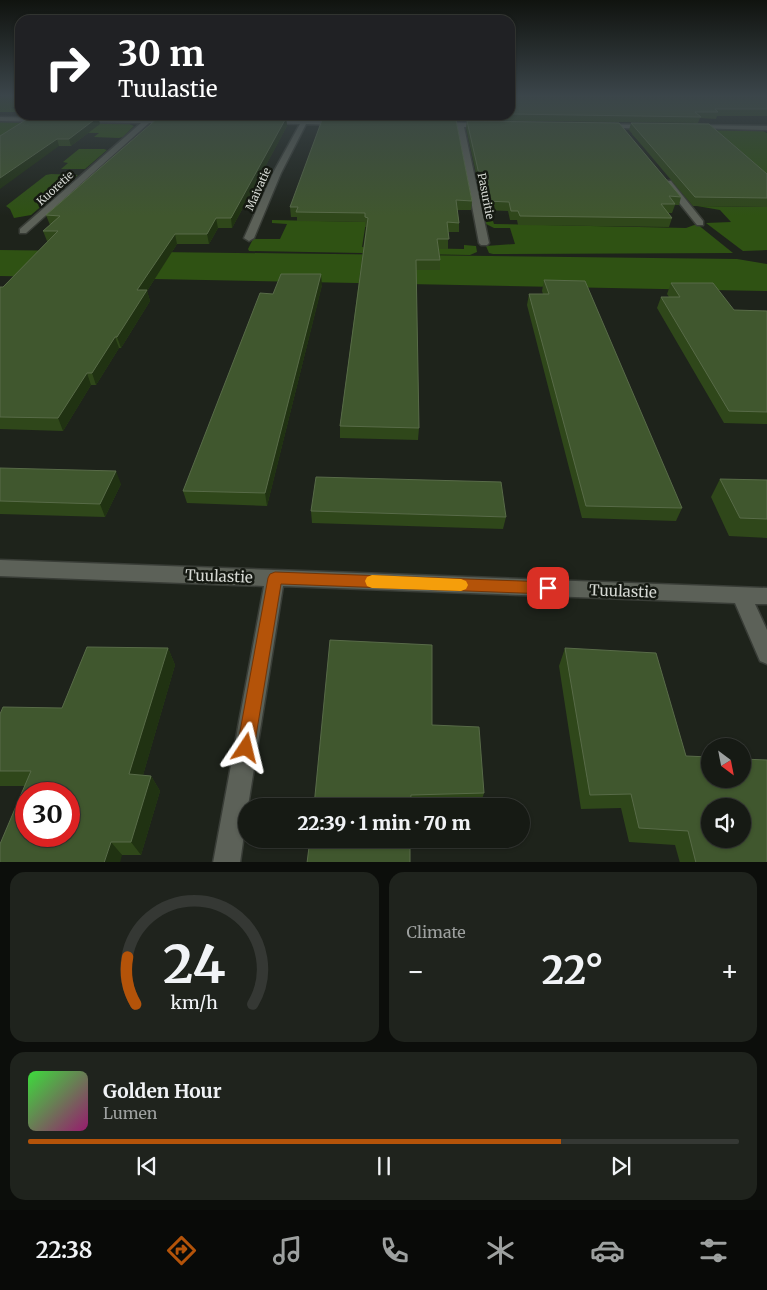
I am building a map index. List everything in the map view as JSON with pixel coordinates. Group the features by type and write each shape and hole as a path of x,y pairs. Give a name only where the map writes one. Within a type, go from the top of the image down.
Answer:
{"street":[{"name":"Kuoretie","path":"23,231 130,136"},
{"name":"Maivatie","path":"249,238 277,174 297,136"},
{"name":"Pasuritie","path":"462,136 484,243"},
{"path":"663,178 700,223"},
{"name":"Tuulastie","path":"0,568 767,596"},
{"path":"226,862 275,578"},
{"path":"742,596 767,654"}],"green space":[{"path":"95,136 124,136 119,138"},
{"path":"634,136 767,136 767,185 644,147"},
{"path":"79,149 107,150 85,169 61,169 68,163 63,162"},
{"path":"46,175 78,175 31,215 14,218 10,209 6,206"},
{"path":"697,206 767,207 767,250 743,251 706,223 731,222 720,210"},
{"path":"272,220 366,222 362,247 464,249 464,245 476,246 477,252 470,255 249,251 248,249 253,239 280,239 287,224 272,223"},
{"path":"493,221 494,224 686,228 697,224 733,253 493,254 489,253 486,246 515,244 510,228 494,228 486,224 486,222"},
{"path":"0,250 737,259 767,264 767,291 0,276"}],"building":[{"path":"0,136 73,136 69,139 57,139 0,178"},
{"path":"137,136 276,136 231,218 216,218 207,234 175,234 137,290 147,290 92,373 87,373 58,418 0,417 0,287 3,287 58,231 43,231 60,216 46,215"},
{"path":"316,136 459,136 472,201 456,200 459,223 447,222 449,239 437,239 440,260 416,260 419,428 340,426 368,218 365,217 365,213 296,212 298,207 290,207"},
{"path":"470,136 630,136 681,197 669,196 675,204 661,204 672,218 520,216 518,211 511,211 509,202 485,201"},
{"path":"642,136 723,136 767,174 767,198 695,197"},
{"path":"281,274 321,274 265,493 183,491 260,293 273,294"},
{"path":"544,280 585,281 682,508 586,506 529,294 549,294"},
{"path":"671,283 713,283 734,310 767,311 767,412 729,411 661,297 680,297"},
{"path":"0,468 116,471 100,504 0,501"},
{"path":"316,477 501,482 506,517 311,511"},
{"path":"720,479 767,480 767,519 740,518"},
{"path":"330,640 432,645 432,725 479,727 484,793 411,795 411,798 315,798"},
{"path":"87,647 168,648 129,774 151,776 131,842 111,842 104,862 0,862 0,844 15,809 15,847 80,847 80,782 26,782 31,771 0,771 0,714 3,707 62,708"},
{"path":"565,648 656,653 686,756 701,757 701,788 751,788 751,759 767,760 767,862 696,862 688,831 639,828 631,794 590,795"},
{"path":"309,848 410,848 410,862 307,862"}],"slow traffic":[{"path":"372,581 461,585"}],"route":[{"path":"246,748 275,578 548,588"}]}
